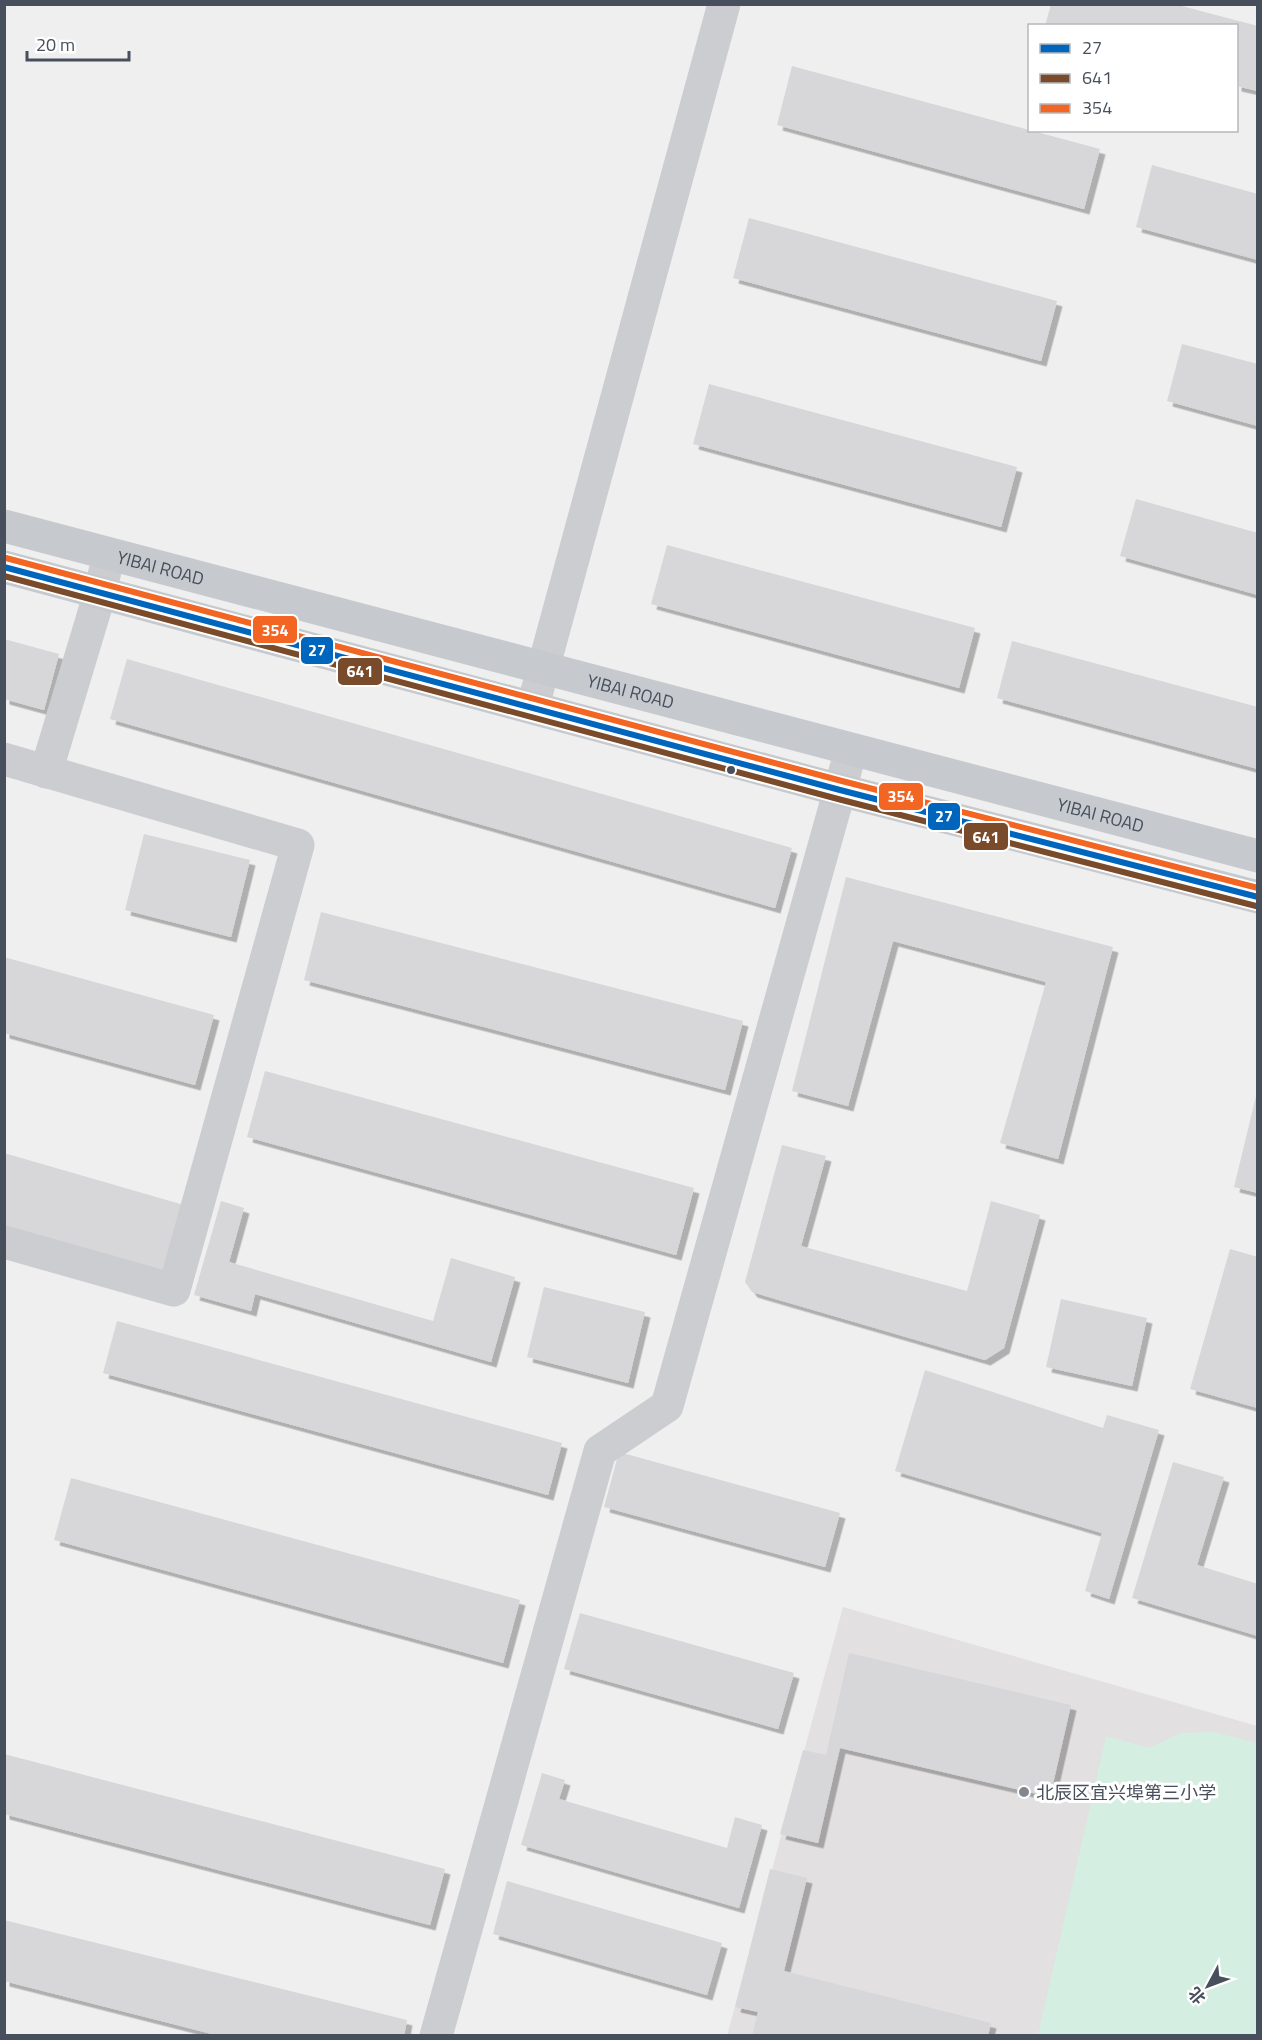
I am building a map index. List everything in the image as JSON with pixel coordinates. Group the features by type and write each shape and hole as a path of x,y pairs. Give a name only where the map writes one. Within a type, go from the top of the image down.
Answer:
{"main road":[{"name":"YIBAI ROAD","path":"4,526 1257,856"},
{"path":"4,567 533,706 840,790 1257,897"}],"street":[{"path":"533,706 724,4"},
{"path":"46,772 100,593 109,554"},
{"path":"436,2036 600,1450 667,1406 851,750"},
{"path":"4,759 298,845 174,1290 4,1242"}],"shaded area":[{"name":"北辰区宜兴埠第三小学","path":"843,1607 1257,1726 1257,2035 727,2036"}],"green space":[{"path":"1214,1732 1257,1743 1257,2035 1038,2035 1106,1736 1150,1748 1180,1733"}],"building":[{"path":"1051,4 1174,4 1258,26 1258,91 1238,86 1238,24 1046,24"},
{"path":"792,66 1028,130 1028,132 1037,132 1100,149 1084,209 777,125"},
{"path":"1152,165 1258,194 1258,260 1136,227"},
{"path":"749,218 1057,301 1041,361 733,278"},
{"path":"1182,344 1258,364 1258,426 1167,401"},
{"path":"709,384 1017,467 1001,527 693,444"},
{"path":"1136,499 1258,533 1258,595 1120,556"},
{"path":"667,545 975,628 959,688 651,604"},
{"path":"4,639 59,654 44,710 4,699"},
{"path":"1012,641 1258,707 1258,769 997,698"},
{"path":"127,659 792,848 775,908 110,719"},
{"path":"144,834 250,860 231,937 125,910"},
{"path":"846,877 1113,947 1058,1159 1000,1143 1046,982 893,941 848,1106 792,1091"},
{"path":"321,912 743,1021 725,1090 304,980"},
{"path":"4,957 214,1015 195,1085 4,1033"},
{"path":"265,1071 694,1188 676,1255 247,1137"},
{"path":"1258,1092 1258,1193 1234,1187"},
{"path":"782,1145 826,1156 801,1246 967,1291 991,1201 1040,1215 1004,1348 985,1360 752,1292 745,1282"},
{"path":"4,1153 184,1205 164,1274 4,1228"},
{"path":"221,1201 244,1208 229,1262 433,1321 451,1258 515,1277 491,1362 255,1294 251,1311 194,1295"},
{"path":"1230,1249 1258,1257 1258,1408 1190,1389"},
{"path":"544,1287 645,1312 628,1383 527,1357"},
{"path":"1061,1299 1147,1318 1132,1386 1046,1367"},
{"path":"117,1321 562,1443 548,1495 103,1373"},
{"path":"925,1370 1103,1428 1107,1415 1159,1430 1109,1599 1085,1591 1102,1533 895,1471"},
{"path":"619,1452 840,1513 825,1567 604,1507"},
{"path":"1173,1462 1224,1477 1197,1565 1258,1584 1258,1636 1132,1598"},
{"path":"71,1478 520,1600 503,1663 54,1540"},
{"path":"580,1613 794,1673 778,1729 564,1669"},
{"path":"849,1653 1071,1705 1050,1797 840,1748 818,1843 780,1834 803,1750 826,1755"},
{"path":"4,1754 445,1869 430,1925 4,1814"},
{"path":"542,1773 565,1780 559,1799 727,1848 735,1817 762,1825 739,1908 521,1845"},
{"path":"770,1869 807,1878 784,1971 991,2023 988,2036 752,2036 758,2012 735,2007"},
{"path":"507,1881 722,1943 707,1995 493,1934"},
{"path":"4,1920 407,2020 404,2036 220,2036 4,1981"}],"transit line":[{"name":"354","path":"6,558 842,781 1258,888"},
{"name":"27","path":"4,567 840,790 1258,897"},
{"name":"641","path":"4,576 838,799 1256,906"}],"place":[{"name":"北辰区宜兴埠第三小学","path":"1024,1792"}]}
